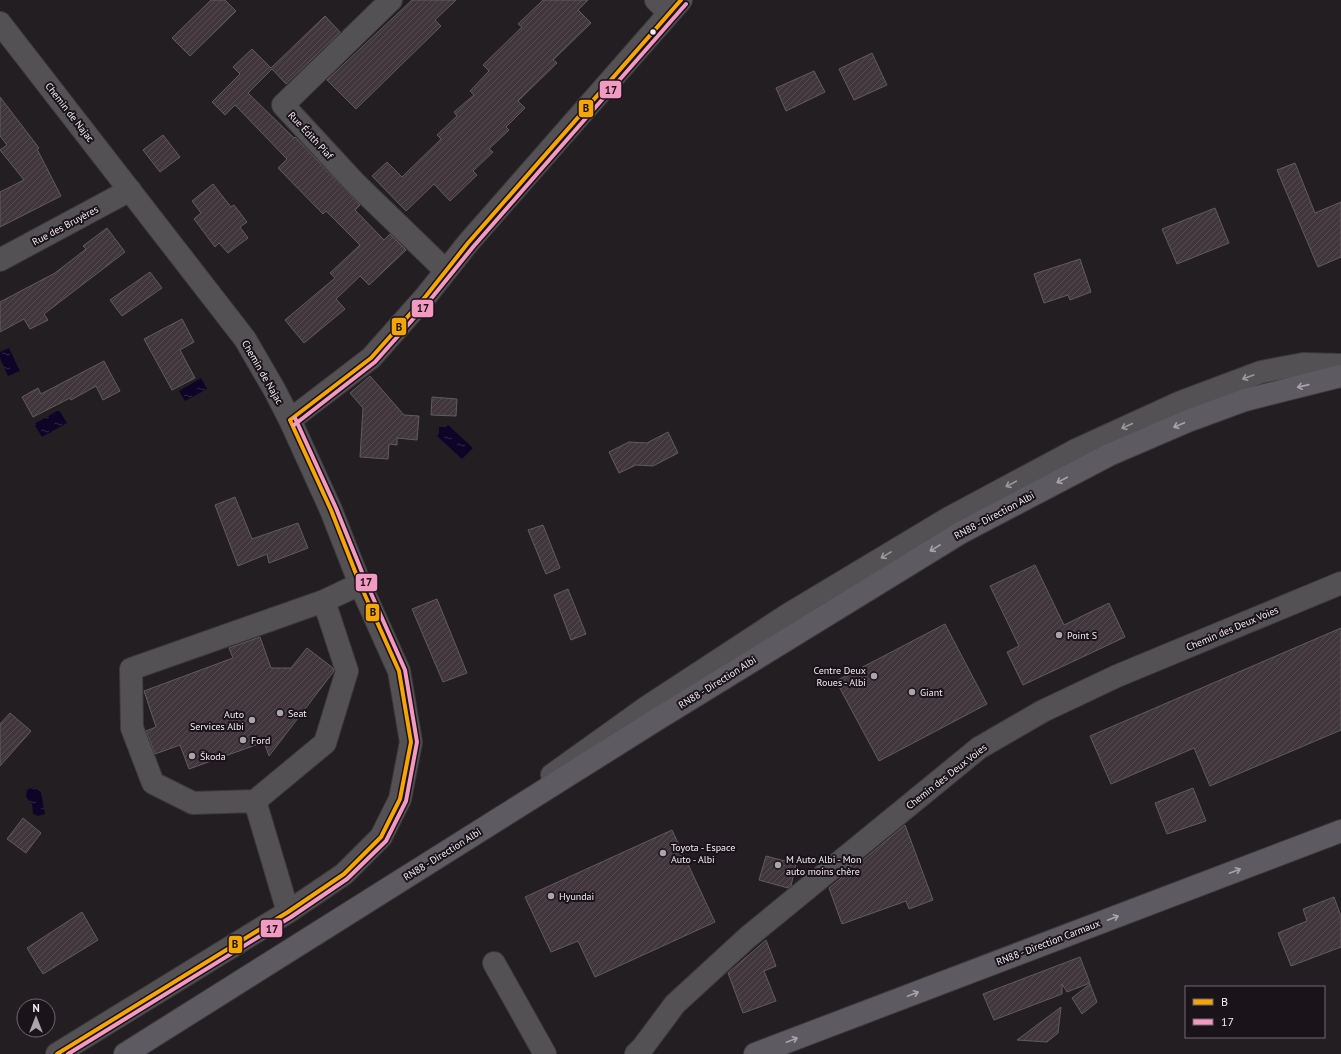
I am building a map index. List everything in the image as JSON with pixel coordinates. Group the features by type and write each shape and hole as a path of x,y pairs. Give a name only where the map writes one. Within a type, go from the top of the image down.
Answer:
{"main road":[{"name":"RN88 - Direction Albi","path":"125,1054 817,619 962,532 1109,455 1188,421 1245,400 1341,376"},
{"name":"RN88 - Direction Carmaux","path":"755,1054 1341,831"}],"street":[{"name":"Rue Édith Piaf","path":"391,0 283,105 356,184 446,271"},
{"path":"290,420 371,358 426,296 669,4"},
{"name":"Chemin de Najac","path":"0,23 244,339 274,389 290,420 331,510 360,584 399,671 411,742 400,799 381,837 344,874 288,912 57,1054"},
{"name":"Rue des Bruyères","path":"0,260 130,190"},
{"path":"422,866 647,707 788,614 949,518 1076,450 1180,402 1261,372 1303,364 1341,365"},
{"name":"Chemin des Deux Voies","path":"636,1054 643,1047 675,1004 748,937 979,748 1043,711 1117,676 1341,583"},
{"path":"324,601 347,672 325,743 255,801 193,803 153,783 132,728 131,669 324,601 360,584"},
{"path":"255,801 288,912"},
{"path":"1290,850 1341,823"},
{"path":"494,963 545,1054"}],"water":[{"path":"9,348 20,371 8,376 0,358 0,352"},
{"path":"201,378 207,389 185,401 179,391"},
{"path":"59,410 67,423 42,437 34,424"},
{"path":"448,425 473,448 462,459 437,436 439,434 439,427 446,427"},
{"path":"33,787 41,792 45,814 38,816 33,814 32,804 26,797 27,790"}],"building":[{"path":"211,0 225,0 236,11 190,56 172,38"},
{"path":"412,0 456,0 435,20 441,26 356,109 327,80"},
{"path":"543,0 588,0 578,10 591,23 553,60 557,63 518,101 525,108 506,127 509,130 489,149 493,152 473,171 477,175 450,201 434,184 406,211 372,176 387,162 402,177 441,139 437,135 457,116 454,112 474,95 470,91 489,71 483,65 522,27 518,24"},
{"path":"325,16 340,32 286,84 272,69 248,93 294,138 295,137 360,205 355,210 384,240 390,234 406,250 369,285 360,276 336,299 345,309 304,343 285,320 335,278 330,273 360,245 326,211 323,214 278,168 287,159 235,105 225,115 212,102 240,74 233,67 252,49 271,68"},
{"path":"872,53 887,85 854,100 839,69"},
{"path":"814,71 825,92 786,111 776,88"},
{"path":"0,97 39,148 37,149 61,196 0,227 0,192 24,180 0,150 7,145 0,136"},
{"path":"163,135 180,157 160,172 143,150"},
{"path":"1295,163 1315,213 1341,202 1341,257 1318,267 1277,170"},
{"path":"213,184 231,207 234,205 247,222 240,227 248,238 228,253 219,243 215,247 194,219 201,213 192,201"},
{"path":"1215,208 1229,243 1177,264 1162,229"},
{"path":"107,228 125,252 44,314 48,320 30,329 24,319 0,332 0,302 55,273 86,249 83,246"},
{"path":"1080,259 1091,292 1070,300 1068,295 1044,303 1034,274"},
{"path":"150,272 162,288 122,316 110,300"},
{"path":"182,319 194,342 180,350 195,378 172,390 144,339"},
{"path":"104,361 120,391 103,400 96,386 71,400 70,398 33,417 22,397 38,388 41,394"},
{"path":"370,376 404,415 419,416 417,440 397,438 397,445 389,444 388,459 360,457 363,408 350,393"},
{"path":"432,397 457,399 456,416 431,415"},
{"path":"668,432 678,453 653,466 636,465 619,473 609,452 629,442 647,443"},
{"path":"235,497 252,539 298,523 308,548 269,563 267,554 238,566 215,505"},
{"path":"543,525 560,568 546,574 528,530"},
{"path":"1035,565 1064,625 1109,603 1125,637 1023,685 1007,652 1019,646 990,586"},
{"path":"568,589 586,634 571,640 554,595"},
{"path":"437,599 467,673 443,682 412,609"},
{"name":"Giant","path":"945,624 987,704 879,761 836,681"},
{"path":"1341,628 1341,730 1210,786 1194,748 1111,784 1090,736"},
{"path":"260,637 271,668 291,668 307,648 333,668 334,671 269,756 264,742 189,769 180,745 155,754 146,731 156,727 144,691 233,658 229,648"},
{"path":"10,713 31,731 0,766 0,724"},
{"path":"1193,788 1206,821 1167,834 1155,803"},
{"path":"23,818 41,833 26,853 7,839"},
{"path":"905,825 933,900 909,909 906,901 842,924 829,888"},
{"path":"672,830 715,922 595,977 578,941 551,952 525,897"},
{"path":"766,856 796,864 791,886 788,888 759,880"},
{"path":"1334,897 1341,916 1341,947 1291,966 1278,933 1307,921 1303,909"},
{"path":"82,912 98,940 43,974 27,948"},
{"path":"766,940 776,966 764,971 776,1001 743,1013 728,973"},
{"path":"1080,957 1090,983 1067,992 1062,984 1062,994 994,1020 983,994"},
{"path":"1090,984 1097,1002 1082,1014 1072,998"},
{"path":"1061,1007 1058,1033 1047,1042 1017,1040"}],"transit line":[{"name":"B","path":"290,420 371,358 426,296 468,243 681,0"},
{"name":"17","path":"294,425 375,362 430,300 473,247 686,4"},
{"name":"17","path":"68,1054 291,917 347,879 386,841 406,801 417,742 405,670 366,582 336,508 295,418"},
{"name":"B","path":"57,1054 288,912 344,874 381,837 400,799 411,742 399,671 360,584 331,510 290,420"}],"place":[{"name":"Point S","path":"1059,635"},
{"name":"Centre Deux Roues - Albi","path":"874,676"},
{"name":"Giant","path":"912,692"},
{"name":"Seat","path":"280,713"},
{"name":"Auto Services Albi","path":"252,720"},
{"name":"Ford","path":"243,740"},
{"name":"Škoda","path":"192,756"},
{"name":"Toyota - Espace Auto - Albi","path":"663,853"},
{"name":"M Auto Albi - Mon auto moins chère","path":"778,865"},
{"name":"Hyundai","path":"551,896"}]}
